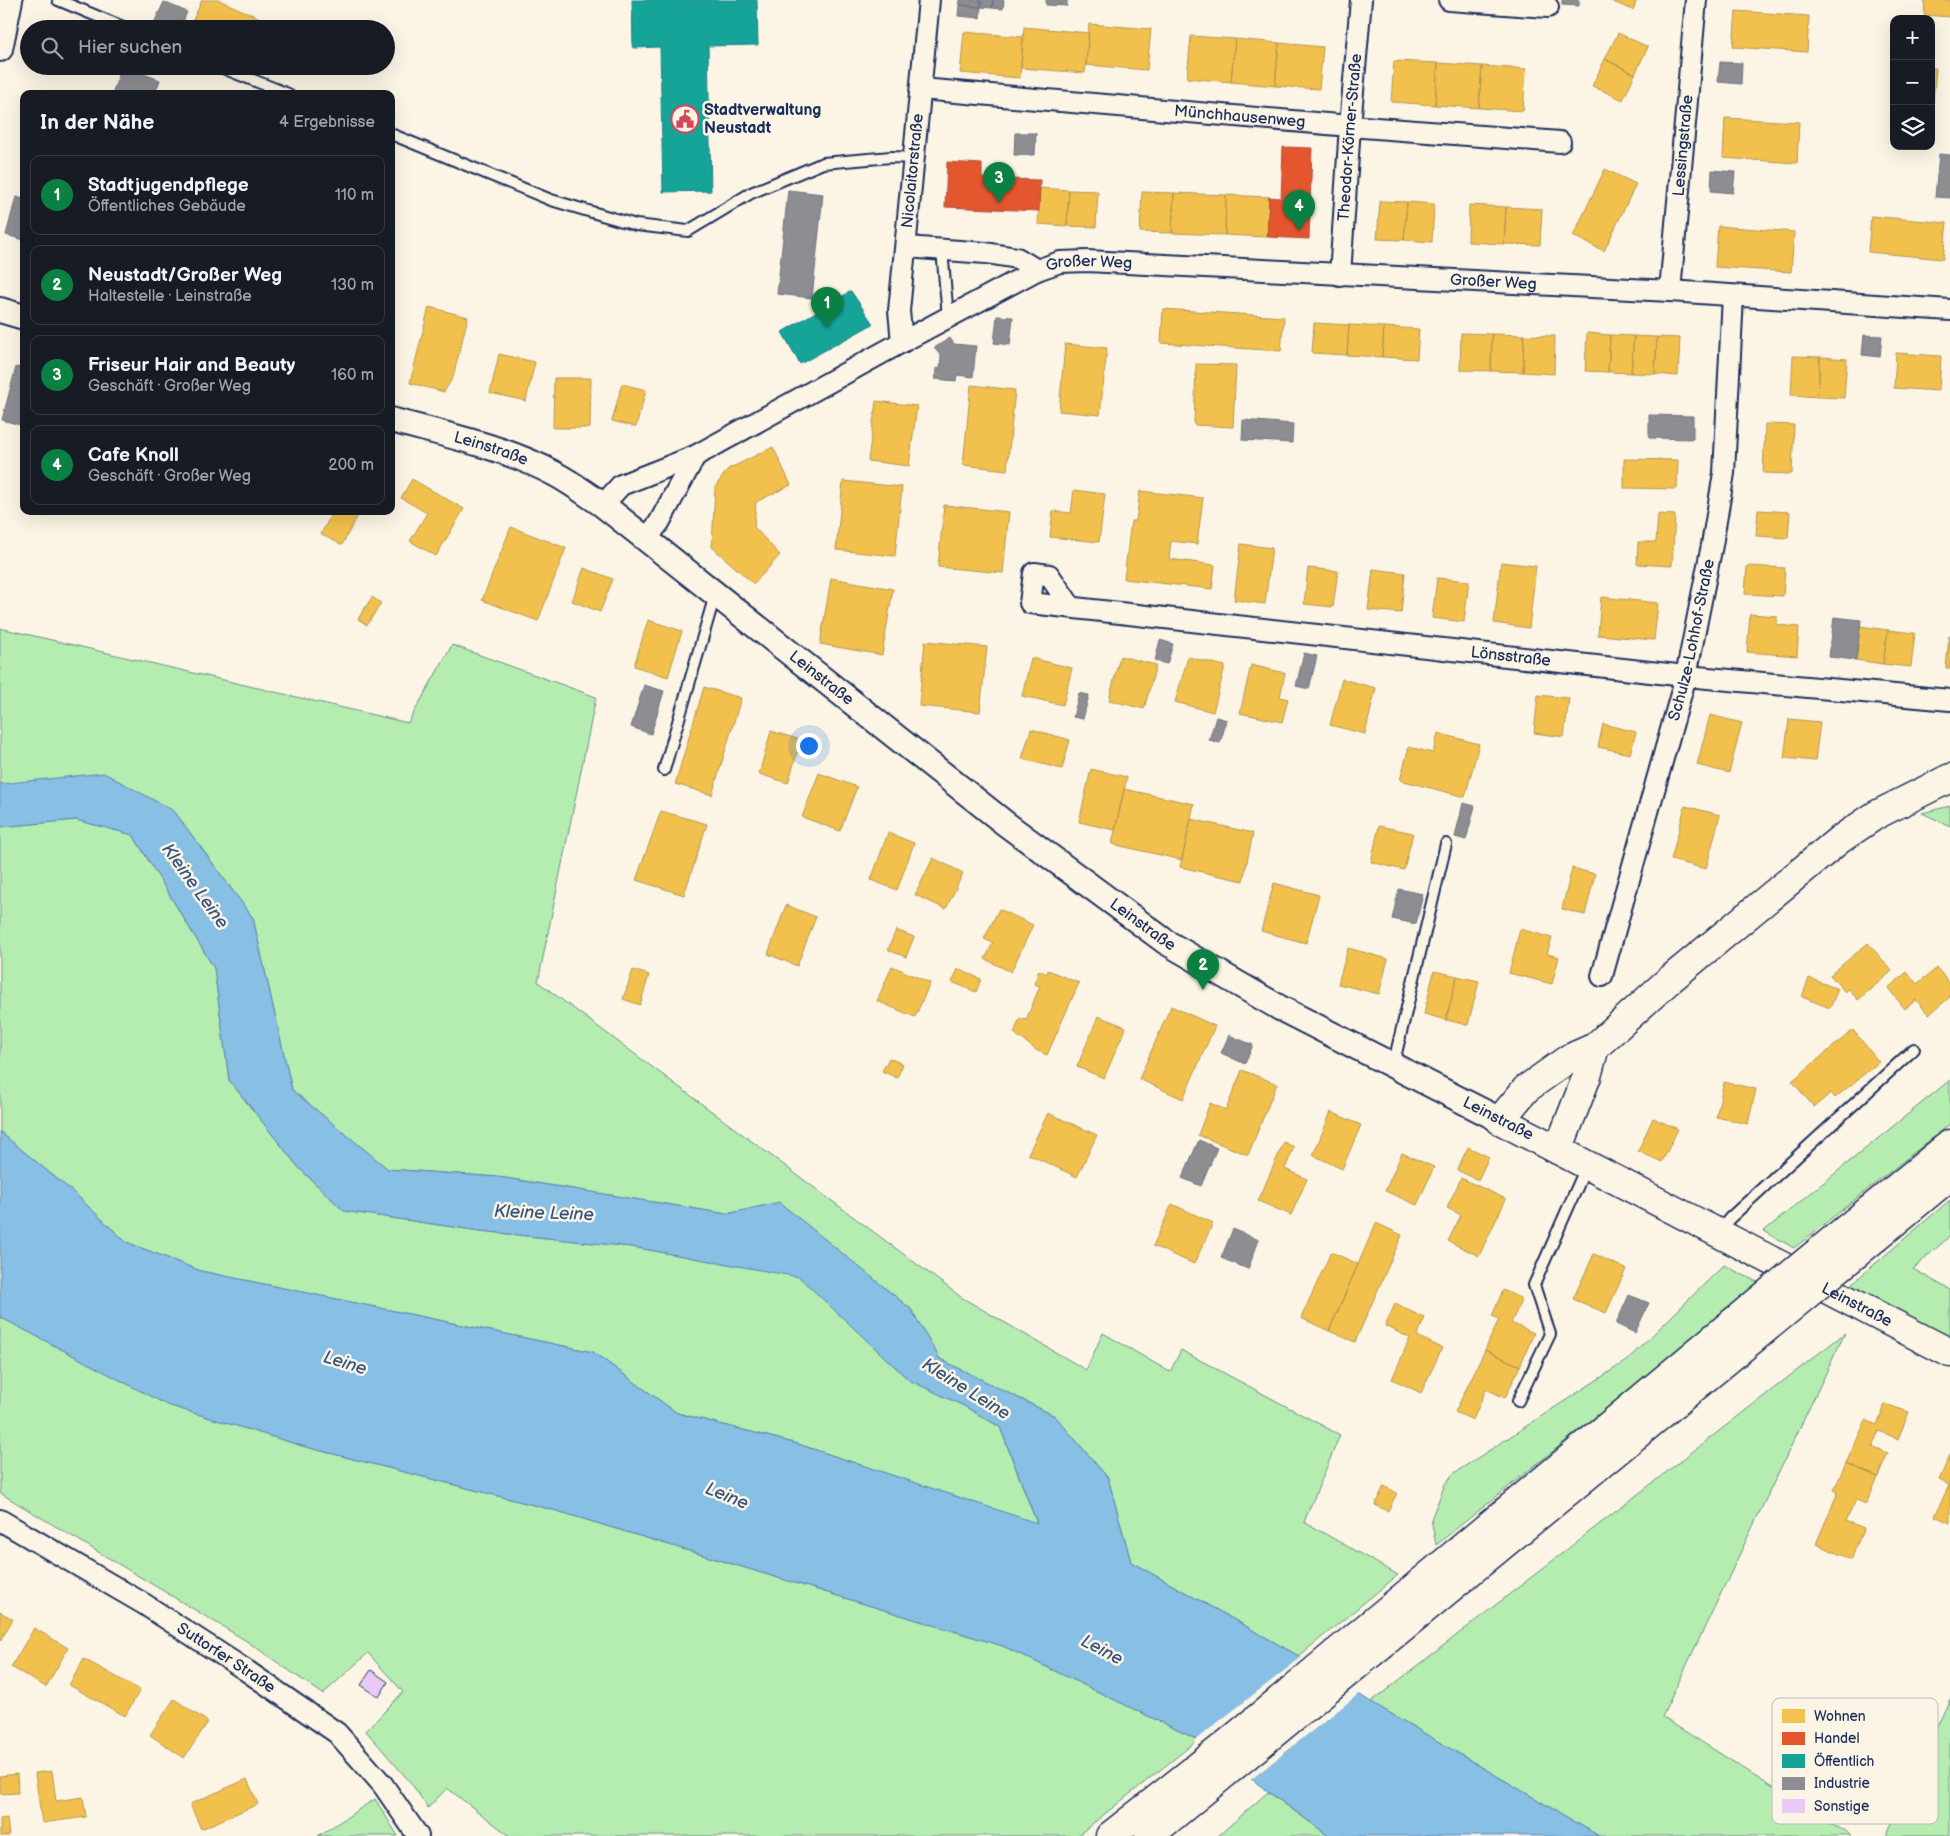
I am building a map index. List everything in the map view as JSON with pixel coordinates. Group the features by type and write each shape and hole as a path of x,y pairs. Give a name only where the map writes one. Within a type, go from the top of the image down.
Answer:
{"main road":[{"path":"1500,1120 1526,1089 1568,1059 1595,1047 1667,982 1831,846 1876,815 1950,778"},
{"path":"1876,815 1950,793"},
{"path":"1558,1150 1587,1076 1595,1047"},
{"name":"Leinstraße","path":"1500,1120 1950,1353"},
{"path":"1110,1836 1229,1742 1502,1513 1742,1331 1846,1246 1950,1144"},
{"path":"1846,1246 1950,1176"},
{"path":"1149,1836 1526,1528 1742,1331"}],"street":[{"path":"0,49 10,0"},
{"name":"Nicolaitorstraße","path":"902,342 899,311 929,0"},
{"name":"Theodor-Körner-Straße","path":"1340,275 1361,0"},
{"path":"1450,0 1548,4"},
{"name":"Lessingstraße","path":"1670,291 1696,0"},
{"name":"Münchhausenweg","path":"921,89 1560,142"},
{"name":"Großer Weg","path":"906,247 1017,258 1037,270"},
{"name":"Großer Weg","path":"604,505 621,485 695,456 948,317 1037,270 1060,262 1087,261 1670,291 1950,310"},
{"name":"Schulze-Lohhof-Straße","path":"1602,976 1686,676 1712,545 1724,473 1733,296"},
{"path":"0,310 20,316"},
{"name":"Leinstraße","path":"395,421 518,458 555,474 604,505 1006,824 1166,942 1280,1008 1500,1120"},
{"path":"646,539 659,523 695,456"},
{"name":"Lönsstraße","path":"1071,607 1686,676 1950,700"},
{"name":"Suttorfer Straße","path":"0,1520 144,1604 330,1728 383,1785 418,1836"}],"lane":[{"path":"58,0 106,20"},
{"path":"240,75 278,90"},
{"path":"395,136 551,200 636,225 688,231 751,193 823,163 914,158"},
{"path":"942,250 948,317"},
{"path":"664,770 716,594"},
{"path":"1393,1066 1446,844"},
{"path":"1718,1232 1730,1218 1914,1049"},
{"path":"1518,1401 1550,1334 1534,1286 1588,1164"}],"green space":[{"path":"0,628 408,723 452,645 596,697 538,982 961,1297 1086,1370 1103,1333 1170,1372 1181,1350 1340,1435 1304,1522 1398,1575 1299,1656 1131,1562 1108,1478 1055,1416 940,1359 911,1309 779,1203 727,1214 499,1177 388,1169 292,1090 253,918 174,811 0,784"},
{"path":"1950,806 1950,826 1922,813"},
{"path":"76,820 133,835 214,968 229,1080 299,1168 344,1211 480,1231 632,1247 799,1276 909,1380 964,1406 1000,1427 1037,1524 798,1444 677,1413 593,1352 201,1271 126,1242 73,1192 0,1132 0,827"},
{"path":"1950,1080 1950,1124 1794,1248 1764,1231"},
{"path":"1950,1200 1950,1236 1913,1269 1950,1290 1950,1339 1849,1286"},
{"path":"1724,1265 1761,1284 1436,1545 1431,1519 1445,1484 1453,1474 1626,1361"},
{"path":"0,1317 168,1405 306,1447 557,1511 1003,1646 1198,1740 1077,1836 510,1836 447,1788 428,1808 411,1783 366,1731 403,1692 368,1653 323,1694 245,1640 0,1493"},
{"path":"1845,1333 1662,1717 1772,1786 1772,1824 1832,1824 1851,1836 1599,1836 1371,1702"},
{"path":"1950,1699 1950,1836 1887,1836 1893,1824 1938,1824 1938,1725"},
{"path":"1268,1792 1329,1836 1218,1836"},
{"path":"375,1799 398,1836 318,1836"}],"water":[{"path":"104,773 174,811 253,918 292,1090 388,1169 499,1177 727,1214 779,1202 911,1309 940,1359 1055,1416 1108,1478 1131,1562 1299,1656 1371,1702 1599,1836 1329,1836 1198,1740 1003,1646 557,1511 306,1447 167,1405 0,1317 0,1132 73,1192 126,1242 201,1271 593,1352 677,1413 798,1444 1037,1523 1000,1427 964,1406 909,1380 799,1277 632,1247 480,1231 344,1211 299,1168 229,1080 214,968 133,835 76,820 0,827 0,784"}],"pier":[{"path":"1303,1656 1360,1693 1249,1781 1194,1741"}],"building: Wohnen":[{"path":"202,0 219,0 260,18 259,20 193,20"},
{"path":"1608,0 1637,0 1633,10"},
{"path":"1925,0 1950,0 1950,17 1924,15"},
{"path":"1736,11 1809,16 1807,52 1733,47"},
{"path":"1089,24 1151,29 1147,70 1086,65"},
{"path":"1024,27 1089,33 1085,73 1021,68"},
{"path":"964,32 1023,37 1020,78 960,73"},
{"path":"1618,33 1648,47 1635,74 1605,59"},
{"path":"1191,36 1235,39 1231,82 1187,78"},
{"path":"1235,39 1279,43 1275,86 1231,82"},
{"path":"1279,43 1323,47 1319,89 1275,86"},
{"path":"1605,59 1635,74 1623,100 1592,86"},
{"path":"1394,61 1438,63 1435,105 1391,102"},
{"path":"1438,63 1482,66 1479,108 1435,105"},
{"path":"1482,66 1526,69 1523,111 1479,108"},
{"path":"1725,118 1799,122 1797,163 1723,158"},
{"path":"1605,169 1636,184 1604,251 1573,236"},
{"path":"1040,188 1069,190 1067,226 1038,224"},
{"path":"1069,190 1098,191 1096,227 1067,226"},
{"path":"1142,192 1174,193 1172,233 1140,232"},
{"path":"1174,193 1226,195 1225,235 1172,233"},
{"path":"1226,195 1269,197 1267,237 1225,235"},
{"path":"1380,201 1407,202 1404,240 1377,239"},
{"path":"1407,202 1434,204 1432,242 1404,240"},
{"path":"1469,205 1506,207 1504,244 1468,242"},
{"path":"1506,207 1542,209 1540,245 1504,244"},
{"path":"1871,216 1947,223 1943,259 1868,252"},
{"path":"1718,226 1794,232 1791,272 1715,267"},
{"path":"429,307 468,317 453,377 444,392 410,383"},
{"path":"1163,309 1284,317 1281,351 1161,343"},
{"path":"1314,323 1349,325 1347,355 1312,353"},
{"path":"1349,325 1384,327 1382,357 1347,355"},
{"path":"1384,327 1419,329 1417,359 1382,357"},
{"path":"1461,333 1492,334 1491,371 1460,370"},
{"path":"1587,333 1610,335 1608,372 1585,371"},
{"path":"1492,334 1524,335 1523,372 1491,371"},
{"path":"1524,335 1555,336 1554,374 1523,372"},
{"path":"1610,335 1634,336 1631,373 1608,372"},
{"path":"1634,336 1657,337 1655,374 1631,373"},
{"path":"1657,337 1680,338 1678,376 1655,374"},
{"path":"1065,344 1107,348 1100,415 1059,411"},
{"path":"1896,353 1941,356 1939,391 1894,388"},
{"path":"499,354 535,362 526,401 490,393"},
{"path":"1793,356 1820,357 1818,397 1791,395"},
{"path":"1820,357 1847,359 1844,398 1818,397"},
{"path":"1196,364 1236,365 1233,427 1194,425"},
{"path":"554,378 591,378 590,428 553,428"},
{"path":"622,384 646,390 636,427 612,421"},
{"path":"971,385 1015,390 1007,470 963,465"},
{"path":"876,401 917,406 909,466 868,461"},
{"path":"1765,424 1794,425 1792,474 1763,473"},
{"path":"773,447 791,485 756,502 754,527 780,555 754,584 712,547 715,487 728,469"},
{"path":"1624,459 1678,460 1677,489 1624,488"},
{"path":"412,479 464,509 436,556 410,541 427,513 401,498"},
{"path":"843,481 902,487 895,556 836,550"},
{"path":"1074,490 1105,494 1099,542 1050,537 1053,511 1071,513"},
{"path":"1140,491 1203,498 1197,544 1171,541 1169,559 1215,565 1212,589 1124,579 1131,521 1136,521"},
{"path":"944,505 1009,512 1003,573 938,567"},
{"path":"1758,510 1790,512 1788,538 1756,536"},
{"path":"1658,514 1675,515 1672,566 1637,564 1638,542 1656,542"},
{"path":"331,515 358,515 342,545 321,534"},
{"path":"511,527 566,548 538,621 482,600"},
{"path":"1241,544 1272,548 1265,604 1234,600"},
{"path":"1501,562 1536,566 1529,628 1494,623"},
{"path":"1747,566 1785,568 1783,596 1745,594"},
{"path":"584,568 613,579 600,612 572,601"},
{"path":"1308,568 1338,571 1333,607 1304,604"},
{"path":"1373,569 1405,573 1401,613 1368,610"},
{"path":"831,578 893,589 882,655 820,644"},
{"path":"1437,578 1469,581 1464,622 1432,618"},
{"path":"372,597 381,603 367,625 358,619"},
{"path":"1601,597 1658,603 1654,640 1598,635"},
{"path":"1750,614 1777,616 1777,625 1799,627 1797,656 1747,652"},
{"path":"648,620 682,631 668,677 634,666"},
{"path":"1860,626 1888,630 1883,664 1856,660"},
{"path":"1888,630 1915,633 1911,667 1883,664"},
{"path":"1949,636 1950,668 1946,668"},
{"path":"925,641 987,647 980,712 919,706"},
{"path":"1120,656 1156,665 1144,709 1109,700"},
{"path":"1188,657 1225,666 1213,712 1175,702"},
{"path":"1031,658 1072,668 1063,705 1022,696"},
{"path":"1251,665 1285,673 1280,697 1288,699 1282,722 1240,713"},
{"path":"1342,679 1376,688 1365,734 1330,725"},
{"path":"704,687 741,698 712,795 675,784"},
{"path":"1538,695 1569,698 1564,737 1534,733"},
{"path":"1710,715 1742,723 1729,773 1697,765"},
{"path":"1789,719 1820,722 1815,761 1784,758"},
{"path":"1603,724 1636,732 1630,754 1598,747"},
{"path":"1031,729 1070,740 1062,769 1022,759"},
{"path":"771,731 801,740 788,783 759,774"},
{"path":"1438,733 1479,744 1465,797 1400,780 1409,747 1433,753"},
{"path":"1091,769 1127,777 1115,830 1079,822"},
{"path":"819,773 857,787 840,831 802,817"},
{"path":"1124,789 1194,804 1182,860 1112,844"},
{"path":"1685,806 1720,815 1706,869 1671,860"},
{"path":"661,811 707,824 684,895 636,880"},
{"path":"1191,819 1253,833 1243,881 1180,867"},
{"path":"1379,826 1413,833 1404,870 1371,862"},
{"path":"888,833 914,843 897,890 871,880"},
{"path":"933,858 963,873 946,909 915,895"},
{"path":"1572,868 1595,874 1585,915 1562,909"},
{"path":"1274,883 1319,895 1306,943 1261,931"},
{"path":"786,905 816,917 797,966 768,954"},
{"path":"999,909 1033,925 1011,972 985,959 993,943 984,939"},
{"path":"1520,929 1552,938 1547,954 1559,957 1552,984 1509,973"},
{"path":"896,930 914,937 906,957 888,950"},
{"path":"1868,943 1892,971 1858,1000 1849,989 1845,992 1830,975"},
{"path":"1348,948 1388,959 1379,994 1338,984"},
{"path":"892,966 930,983 915,1017 877,1001"},
{"path":"1937,968 1950,984 1950,997 1929,1015 1916,1000 1905,1009 1888,988 1907,972 1917,984"},
{"path":"958,969 981,979 976,992 952,982"},
{"path":"633,970 649,975 640,1005 623,999"},
{"path":"1039,970 1047,974 1048,970 1079,983 1047,1055 1036,1050 1014,1033 1020,1018 1026,1020 1040,986 1034,984"},
{"path":"1434,971 1457,976 1446,1020 1424,1014"},
{"path":"1457,976 1479,981 1468,1025 1446,1020"},
{"path":"1809,978 1838,989 1830,1008 1802,997"},
{"path":"1171,1006 1215,1026 1183,1099 1139,1079"},
{"path":"1098,1016 1126,1027 1104,1078 1077,1067"},
{"path":"1853,1030 1879,1062 1835,1098 1831,1093 1814,1107 1792,1081"},
{"path":"889,1058 903,1064 897,1078 882,1071"},
{"path":"1242,1070 1277,1084 1248,1155 1198,1135 1210,1103 1226,1110"},
{"path":"1724,1082 1756,1089 1748,1124 1716,1117"},
{"path":"1331,1112 1361,1125 1342,1169 1313,1155"},
{"path":"1048,1113 1097,1135 1077,1177 1028,1154"},
{"path":"1653,1118 1678,1129 1662,1162 1638,1151"},
{"path":"1284,1142 1294,1147 1285,1169 1307,1179 1291,1215 1258,1201"},
{"path":"1468,1147 1489,1157 1478,1180 1457,1170"},
{"path":"1402,1153 1434,1167 1417,1205 1385,1191"},
{"path":"1461,1178 1506,1199 1479,1256 1448,1241 1461,1215 1447,1208"},
{"path":"1172,1204 1213,1223 1194,1264 1153,1246"},
{"path":"1376,1223 1402,1235 1355,1342 1329,1331"},
{"path":"1331,1252 1358,1264 1329,1331 1301,1318"},
{"path":"1594,1254 1626,1269 1606,1313 1573,1299"},
{"path":"1503,1290 1522,1299 1511,1323 1534,1333 1520,1366 1485,1350 1499,1319 1492,1316"},
{"path":"1395,1304 1425,1318 1417,1336 1442,1348 1421,1393 1392,1379 1410,1338 1385,1326"},
{"path":"1485,1350 1520,1366 1505,1398 1486,1389 1473,1420 1455,1412"},
{"path":"1885,1404 1909,1412 1898,1439 1879,1431 1872,1446 1888,1453 1878,1477 1846,1463 1866,1420 1877,1425"},
{"path":"1950,1455 1950,1523 1935,1516 1949,1485 1939,1480"},
{"path":"1846,1463 1878,1477 1866,1504 1856,1500 1846,1521 1864,1528 1851,1559 1816,1544 1838,1492 1834,1490"},
{"path":"1384,1486 1397,1493 1388,1511 1375,1505"},
{"path":"0,1612 13,1619 0,1641"},
{"path":"34,1628 68,1648 46,1687 11,1667"},
{"path":"84,1659 140,1690 125,1716 69,1685"},
{"path":"174,1699 208,1722 184,1758 150,1735"},
{"path":"52,1771 56,1801 83,1797 86,1817 42,1823 35,1773"},
{"path":"17,1774 18,1793 0,1794 0,1776"},
{"path":"247,1779 258,1804 201,1829 190,1804"},
{"path":"7,1818 9,1836 0,1836 0,1819"}],"building: Handel":[{"path":"1283,147 1312,148 1309,239 1267,237 1269,197 1281,198"},
{"path":"947,162 982,164 982,178 1040,180 1039,211 945,207"}],"building: Öffentlich":[{"name":"Stadtverwaltung Neustadt","path":"632,0 757,0 758,45 708,46 711,191 663,192 660,47 633,48"},
{"path":"851,291 873,324 800,364 782,332"}],"building: Industrie":[{"path":"960,0 981,0 981,7 959,5"},
{"path":"981,0 993,0 992,8 981,7"},
{"path":"993,0 1004,0 1003,9 992,8"},
{"path":"1046,0 1067,0 1067,6 1046,5"},
{"path":"1562,0 1579,0 1579,6 1562,5"},
{"path":"164,2 187,12 184,20 155,20"},
{"path":"959,5 981,7 980,18 958,16"},
{"path":"1720,62 1742,63 1741,84 1718,82"},
{"path":"119,75 146,75 160,80 156,90 113,90"},
{"path":"1015,133 1036,133 1035,155 1014,155"},
{"path":"1939,154 1950,155 1950,198 1935,197"},
{"path":"1712,170 1735,172 1733,193 1711,191"},
{"path":"788,190 823,194 812,298 777,294"},
{"path":"16,197 20,198 20,239 6,235"},
{"path":"997,316 1013,317 1010,345 994,343"},
{"path":"1864,335 1882,336 1880,357 1862,355"},
{"path":"950,338 954,344 976,346 973,377 957,375 956,381 935,379 936,368 940,369 941,356 934,348"},
{"path":"16,367 20,368 20,425 2,420"},
{"path":"1649,415 1693,416 1693,439 1649,438"},
{"path":"1243,420 1293,424 1292,443 1242,440"},
{"path":"1834,617 1861,620 1856,660 1829,657"},
{"path":"1160,640 1173,644 1167,664 1155,661"},
{"path":"1304,653 1317,656 1309,689 1296,686"},
{"path":"644,685 664,691 651,734 631,727"},
{"path":"1079,693 1089,695 1083,719 1073,717"},
{"path":"1216,717 1227,720 1220,743 1209,740"},
{"path":"1463,803 1475,806 1466,840 1455,837"},
{"path":"1399,889 1423,894 1416,924 1392,919"},
{"path":"1229,1035 1253,1045 1245,1064 1221,1053"},
{"path":"1199,1140 1217,1148 1201,1186 1182,1178"},
{"path":"1233,1229 1259,1240 1248,1269 1221,1258"},
{"path":"1629,1295 1649,1303 1635,1333 1616,1324"}],"building: Sonstige":[{"path":"371,1670 388,1682 379,1697 361,1685"}],"place":[{"name":"Stadtverwaltung Neustadt","path":"685,119"},
{"name":"Friseur Hair and Beauty","path":"999,203"},
{"name":"Cafe Knoll","path":"1299,231"},
{"name":"Stadtjugendpflege","path":"827,328"},
{"name":"Neustadt/Großer Weg","path":"1203,990"}],"water label":[{"name":"Kleine Leine","path":"195,886"},
{"name":"Kleine Leine","path":"544,1213"},
{"name":"Leine","path":"345,1363"},
{"name":"Kleine Leine","path":"966,1389"},
{"name":"Leine","path":"727,1496"},
{"name":"Leine","path":"1102,1650"}]}
